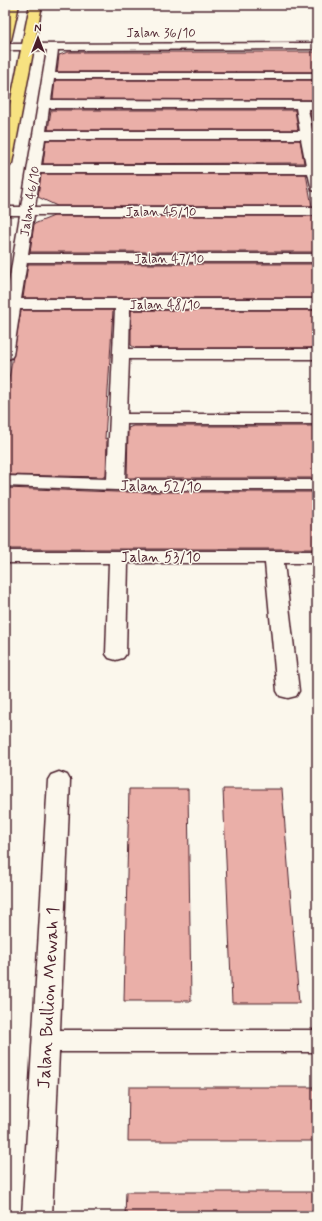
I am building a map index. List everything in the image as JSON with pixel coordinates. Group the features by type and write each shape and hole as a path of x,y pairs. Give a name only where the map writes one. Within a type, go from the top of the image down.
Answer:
{"main road":[{"path":"5,40 13,5"},
{"name":"Jalan 46/10","path":"5,163 36,5"}],"street":[{"name":"Jalan 36/10","path":"5,47 317,46"},
{"name":"Jalan 46/10","path":"5,354 53,47"},
{"path":"49,76 317,76"},
{"path":"44,104 317,105"},
{"path":"301,105 317,187"},
{"path":"39,135 307,135"},
{"path":"34,169 314,169"},
{"name":"Jalan 45/10","path":"5,211 317,211"},
{"name":"Jalan 47/10","path":"20,258 317,258"},
{"name":"Jalan 48/10","path":"13,304 317,304"},
{"path":"116,485 123,304"},
{"path":"121,354 317,354"},
{"path":"119,419 317,418"},
{"name":"Jalan 52/10","path":"5,481 116,485 317,485"},
{"name":"Jalan 53/10","path":"5,557 317,557"},
{"path":"116,654 119,557"},
{"path":"274,557 288,691"},
{"name":"Jalan Bullion Mewah 1","path":"37,1216 60,780"},
{"path":"46,1041 317,1041"}],"building":[{"path":"68,52 317,52 317,72 57,72 59,55"},
{"path":"55,80 317,80 317,100 53,99"},
{"path":"51,110 295,110 298,130 48,130"},
{"path":"310,110 317,110 317,147"},
{"path":"46,140 300,140 304,163 43,164"},
{"path":"41,174 306,174 312,206 57,206 38,197"},
{"path":"54,216 314,216 314,220 317,220 317,252 30,252 34,224"},
{"path":"28,264 317,264 317,298 23,298"},
{"path":"21,310 113,310 105,439 107,438 106,477 5,475 5,401"},
{"path":"131,310 317,310 317,348 135,348 131,345"},
{"path":"133,426 317,426 317,478 127,478 128,428"},
{"path":"5,488 116,492 317,492 317,549 5,549"},
{"path":"129,789 188,789 191,1001 124,1001"},
{"path":"223,789 282,789 299,1003 232,1003"},
{"path":"129,1087 317,1087 317,1141 128,1141"},
{"path":"126,1192 317,1192 317,1216 125,1216"}]}
